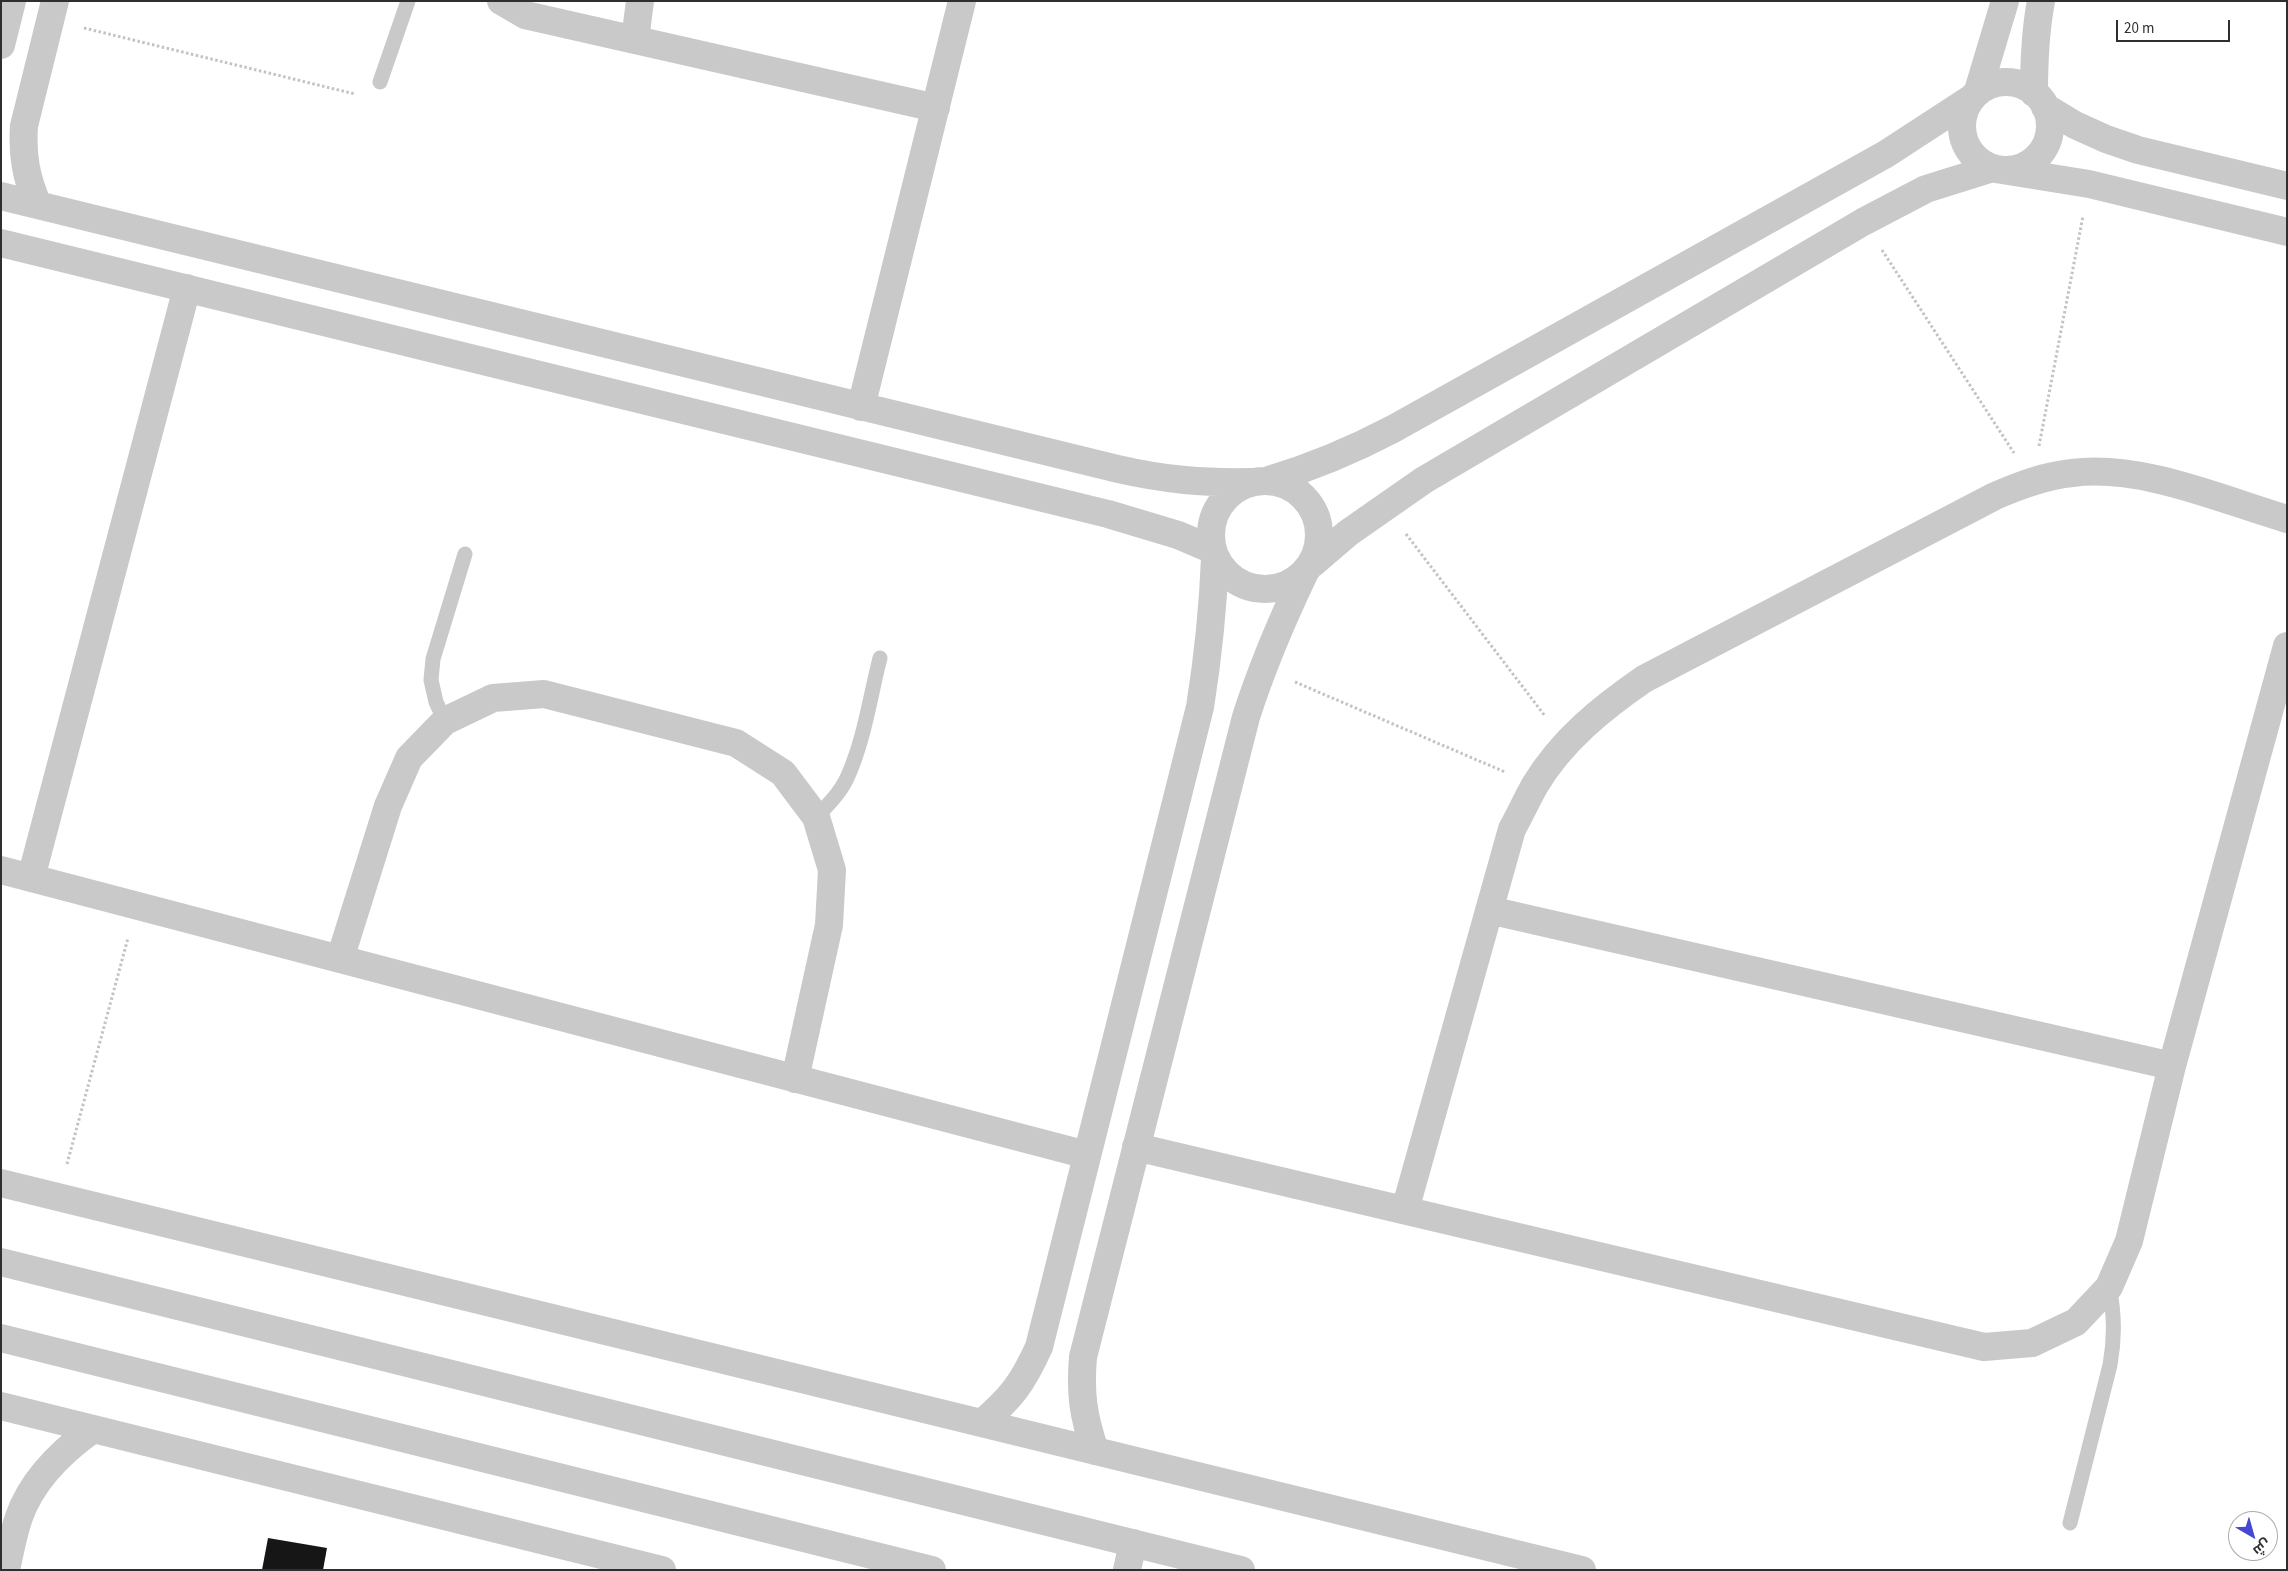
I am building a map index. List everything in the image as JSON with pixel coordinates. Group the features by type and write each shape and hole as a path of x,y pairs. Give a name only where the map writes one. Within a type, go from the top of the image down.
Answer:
{"street":[{"path":"1,45 12,1"},
{"path":"501,1 525,15 936,108"},
{"path":"634,40 640,1"},
{"path":"861,406 962,1"},
{"path":"2005,1 1975,95 1962,117 1963,139 1974,157 1998,169 2089,184 2287,232"},
{"path":"1,243 1108,514 1178,535 1213,553 1227,575 1245,587 1267,590 1288,585 1385,505 1424,480 1863,222 1926,189 1998,169 2016,169 2028,164 2046,145 2050,132 2049,120 2040,100 2034,46 2041,1"},
{"path":"38,205 30,186 22,146 24,126 52,10"},
{"path":"982,1423 1006,1402 1021,1383 1039,1347 1200,707 1210,641 1213,553 1210,532 1214,515 1223,500 1236,489 1321,464 1393,429 1886,154 1975,95 2000,82 2012,82 2024,86 2075,125 2106,139 2138,150 2287,186"},
{"path":"1,196 1162,479 1207,483 1261,481 1288,485 1303,496 1314,510 1319,527 1319,545 1282,619 1262,668 1246,717 1083,1357 1081,1389 1085,1420 1095,1451"},
{"path":"31,878 187,288"},
{"path":"1405,1210 1512,830 1536,785 1566,743 1603,708 1644,679 1995,496 2032,480 2072,472 2128,474 2152,478 2287,519"},
{"path":"1136,1147 1984,1347 2032,1343 2076,1322 2110,1287 2129,1242 2172,1066 2287,646"},
{"path":"340,959 388,806 409,758 446,721 493,698 544,694 736,743 783,773 816,817 832,870 829,925 795,1079"},
{"path":"1,870 1087,1155"},
{"path":"1489,910 2172,1066"},
{"path":"1,1183 1582,1570"},
{"path":"1,1262 1241,1570"},
{"path":"1,1338 846,1559 932,1570"},
{"path":"1,1406 662,1570"},
{"path":"6,1570 19,1516 32,1490 49,1467 70,1445 93,1429"},
{"path":"1127,1570 1133,1543"}],"lane":[{"path":"380,82 408,1"},
{"path":"446,721 436,702 431,680 433,659 465,554"},
{"path":"816,817 833,800 846,779 855,756 880,658"},
{"path":"2070,1523 2115,1339 2110,1287"}],"path":[{"path":"52,10 360,95 368,94 380,82"},
{"path":"2032,480 2089,184"},
{"path":"1863,222 2032,480"},
{"path":"1385,505 1566,743"},
{"path":"1262,668 1536,785"},
{"path":"58,1197 137,906"}],"building":[{"path":"268,1538 327,1548 323,1570 262,1570"}]}
